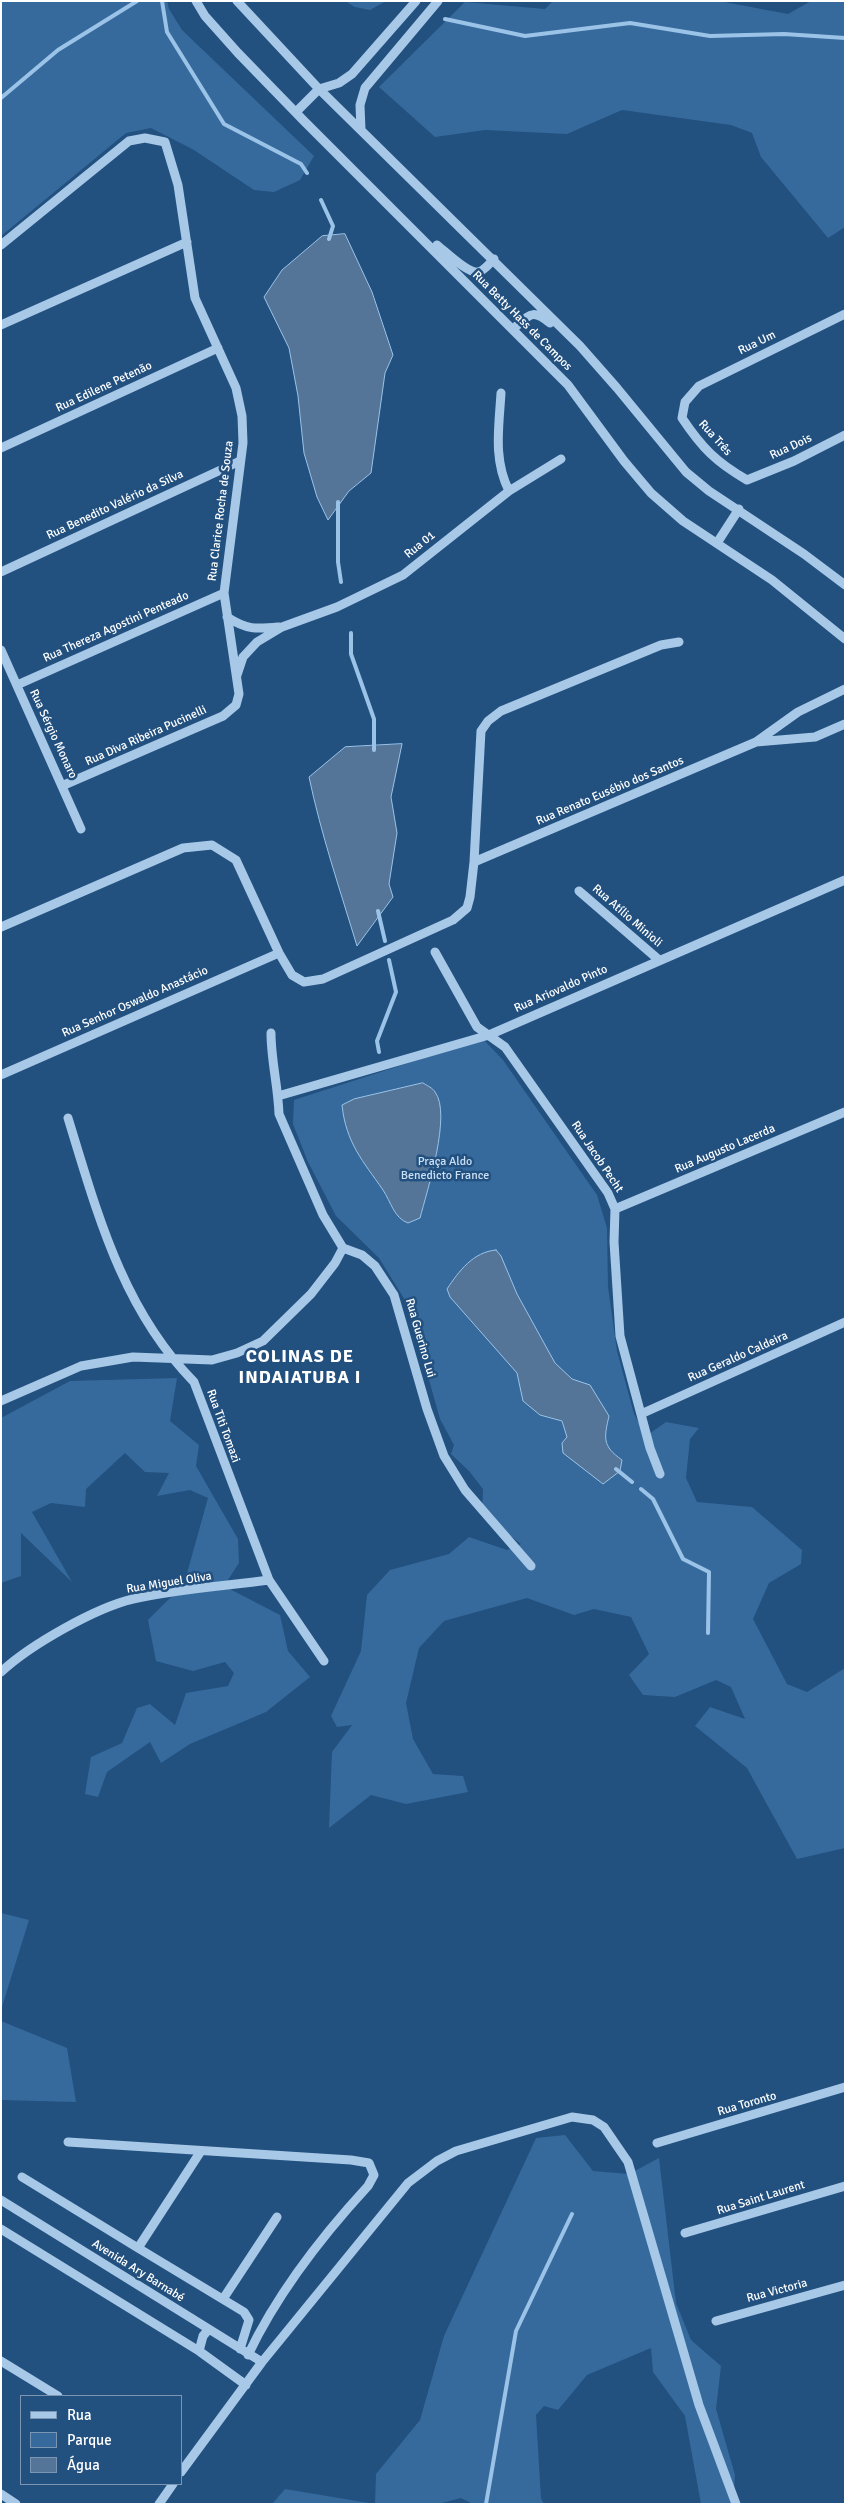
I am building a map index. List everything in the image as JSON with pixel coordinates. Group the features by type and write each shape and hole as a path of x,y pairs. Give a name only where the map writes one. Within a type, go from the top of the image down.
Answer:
{"street":[{"name":"Rua Betty Hass de Campos","path":"196,1 225,38 296,112 408,222 568,385 624,461 651,493 682,521 772,580 845,639"},
{"name":"Rua Betty Hass de Campos","path":"237,1 319,89 494,259 580,346 686,472 709,491 845,585"},
{"path":"296,112 319,89 339,83 352,74 416,1"},
{"path":"361,130 360,105 370,80 438,1"},
{"name":"Rua Clarice Rocha de Souza","path":"1,245 129,141 145,138 165,142 178,186 195,298 236,388 242,416 243,443 224,593 239,694 236,705"},
{"path":"408,222 470,271 483,270 494,259"},
{"path":"1,325 186,242"},
{"path":"513,329 528,316 538,313 580,346"},
{"name":"Rua Um","path":"685,402 699,386 845,314"},
{"name":"Rua Edilene Petenão","path":"1,448 218,348"},
{"path":"501,393 497,455 503,479 509,491"},
{"name":"Rua Três","path":"685,402 682,418 698,442 722,466 747,480"},
{"name":"Rua Dois","path":"747,480 794,461 845,435"},
{"name":"Rua 01","path":"236,677 243,657 249,649 282,627 337,607 403,575 509,491 561,459"},
{"name":"Rua Benedito Valério da Silva","path":"1,572 240,461"},
{"path":"717,543 739,510"},
{"name":"Rua Thereza Agostini Penteado","path":"17,685 224,593"},
{"name":"Rua 01","path":"227,617 241,626 252,629 282,627"},
{"path":"1,927 183,848 212,845 236,860 279,953 298,980 314,981 453,920 467,908 474,862 481,731 488,721 501,711 661,645 679,642"},
{"name":"Rua Sérgio Monaro","path":"1,650 64,786 81,829"},
{"name":"Rua Renato Eusébio dos Santos","path":"474,862 756,742 798,712 845,689"},
{"name":"Rua Diva Ribeira Pucinelli","path":"64,786 223,716 236,705"},
{"name":"Rua Renato Eusébio dos Santos","path":"756,742 815,736 845,724"},
{"name":"Rua Ariovaldo Pinto","path":"278,1096 489,1035 845,880"},
{"name":"Rua Atílio Minioli","path":"579,891 659,960"},
{"name":"Rua Jacob Pecht","path":"434,952 477,1027 505,1047 608,1193 615,1209 614,1242 620,1336 641,1414 660,1474"},
{"name":"Rua Senhor Oswaldo Anastácio","path":"1,1075 279,953"},
{"path":"1,1401 81,1366 133,1357 212,1360 237,1353 263,1341 311,1294 335,1263 343,1248 323,1215 279,1114 271,1056 271,1033"},
{"name":"Rua Augusto Lacerda","path":"615,1209 845,1112"},
{"name":"Rua Titi Tomazi","path":"68,1118 102,1228 128,1289 170,1358 194,1382 269,1580 324,1660"},
{"name":"Rua Guerino Lui","path":"343,1248 362,1256 375,1266 394,1295 427,1410 444,1456 465,1490 531,1566"},
{"name":"Rua Geraldo Caldeira","path":"641,1414 845,1322"},
{"name":"Rua Miguel Oliva","path":"1,1672 18,1656 84,1620 132,1599 269,1580"},
{"name":"Rua Toronto","path":"656,2143 845,2087"},
{"path":"182,2471 262,2362 396,2197 423,2172 456,2151 572,2118 593,2120 611,2134 628,2162 699,2405 736,2504"},
{"path":"68,2142 351,2160 369,2163 374,2175 368,2186 300,2266 262,2325 248,2355"},
{"path":"138,2248 201,2151"},
{"path":"22,2177 244,2312 249,2320 240,2350"},
{"name":"Rua Saint Laurent","path":"685,2234 845,2186"},
{"name":"Avenida Ary Barnabé","path":"1,2200 262,2362"},
{"path":"224,2299 277,2217"},
{"path":"1,2229 199,2351 246,2385"},
{"name":"Rua Victoria","path":"716,2321 845,2285"},
{"path":"199,2351 203,2336 208,2330"},
{"path":"1,2361 56,2395"},
{"path":"159,2504 172,2485"},
{"path":"1,2494 16,2504"}],"green space":[{"path":"1,1 167,1 169,9 182,30 314,156 300,180 274,192 254,190 194,150 151,128 126,133 1,236"},
{"path":"345,1 386,1 370,10 355,7"},
{"path":"553,1 719,1 788,14 811,1 845,1 845,227 828,238 761,157 752,133 731,125 622,110 567,134 485,130 435,137 379,87 465,2 545,9"},
{"name":"Praça Aldo Benedicto France","path":"483,1039 503,1060 597,1195 607,1228 608,1287 617,1351 634,1414 646,1436 666,1422 699,1428 690,1439 686,1478 697,1502 752,1507 802,1550 801,1564 769,1583 753,1619 787,1684 807,1692 845,1668 845,1848 797,1859 747,1768 695,1726 710,1707 745,1719 731,1687 716,1680 675,1697 643,1695 629,1675 649,1654 631,1617 594,1609 574,1615 527,1598 444,1621 419,1648 406,1703 413,1739 433,1774 463,1776 468,1792 406,1804 371,1795 329,1828 332,1752 352,1725 337,1727 331,1716 361,1651 367,1595 390,1570 449,1554 469,1537 507,1550 521,1544 482,1514 483,1489 469,1471 451,1454 454,1445 440,1419 408,1305 379,1258 336,1216 308,1162 293,1124 294,1100"},
{"path":"177,1378 170,1421 199,1445 196,1466 238,1539 239,1563 224,1586 280,1615 288,1651 310,1677 266,1712 190,1744 161,1763 150,1742 107,1772 98,1797 85,1794 91,1757 122,1743 137,1708 150,1704 175,1725 186,1693 228,1686 234,1673 225,1662 193,1671 156,1661 148,1620 184,1584 208,1498 190,1490 157,1496 169,1473 145,1472 125,1453 86,1489 85,1507 51,1503 32,1512 72,1582 21,1533 21,1576 1,1583 1,1418 70,1381"},
{"path":"1,1913 29,1920 1,2010"},
{"path":"1,2021 67,2048 76,2102 1,2100"},
{"path":"565,2135 593,2171 629,2174 659,2158 676,2303 691,2340 721,2366 716,2409 735,2475 733,2504 701,2504 685,2416 653,2372 651,2348 587,2375 558,2410 544,2406 536,2415 541,2498 544,2504 473,2504 461,2498 438,2504 375,2504 376,2474 420,2420 444,2336 536,2138"},
{"path":"285,2489 375,2504 272,2504"}],"water":[{"path":"345,234 372,292 393,355 385,373 371,473 349,491 328,520 317,497 304,453 298,396 289,348 264,297 282,270 322,236"},
{"path":"402,744 391,797 397,833 389,884 393,897 357,946 325,841 309,777 345,747"},
{"path":"423,1083 434,1091 440,1103 440,1134 420,1218 408,1223 396,1214 383,1190 356,1151 347,1130 342,1105 354,1099"},
{"path":"496,1250 501,1256 517,1294 555,1363 572,1379 590,1385 609,1416 606,1441 615,1455 622,1460 620,1471 603,1484 563,1453 562,1443 567,1437 562,1421 540,1415 523,1401 517,1373 450,1297 447,1289 462,1269 480,1254"}],"waterway":[{"path":"1,98 58,50 137,1"},
{"path":"162,1 167,32 224,124 301,164 307,173"},
{"path":"445,19 525,36 630,23 710,36 784,34 845,38"},
{"path":"321,200 333,226 329,239"},
{"path":"338,502 338,562 341,582"},
{"path":"351,633 351,654 374,719 374,750"},
{"path":"378,911 385,941"},
{"path":"379,1052 377,1041 396,992 389,960"},
{"path":"616,1469 632,1482"},
{"path":"641,1489 653,1499 683,1559 709,1572 708,1633"},
{"path":"486,2504 516,2331 572,2214"}],"district":[{"name":"COLINAS DE INDAIATUBA I","path":"300,1367"}]}
